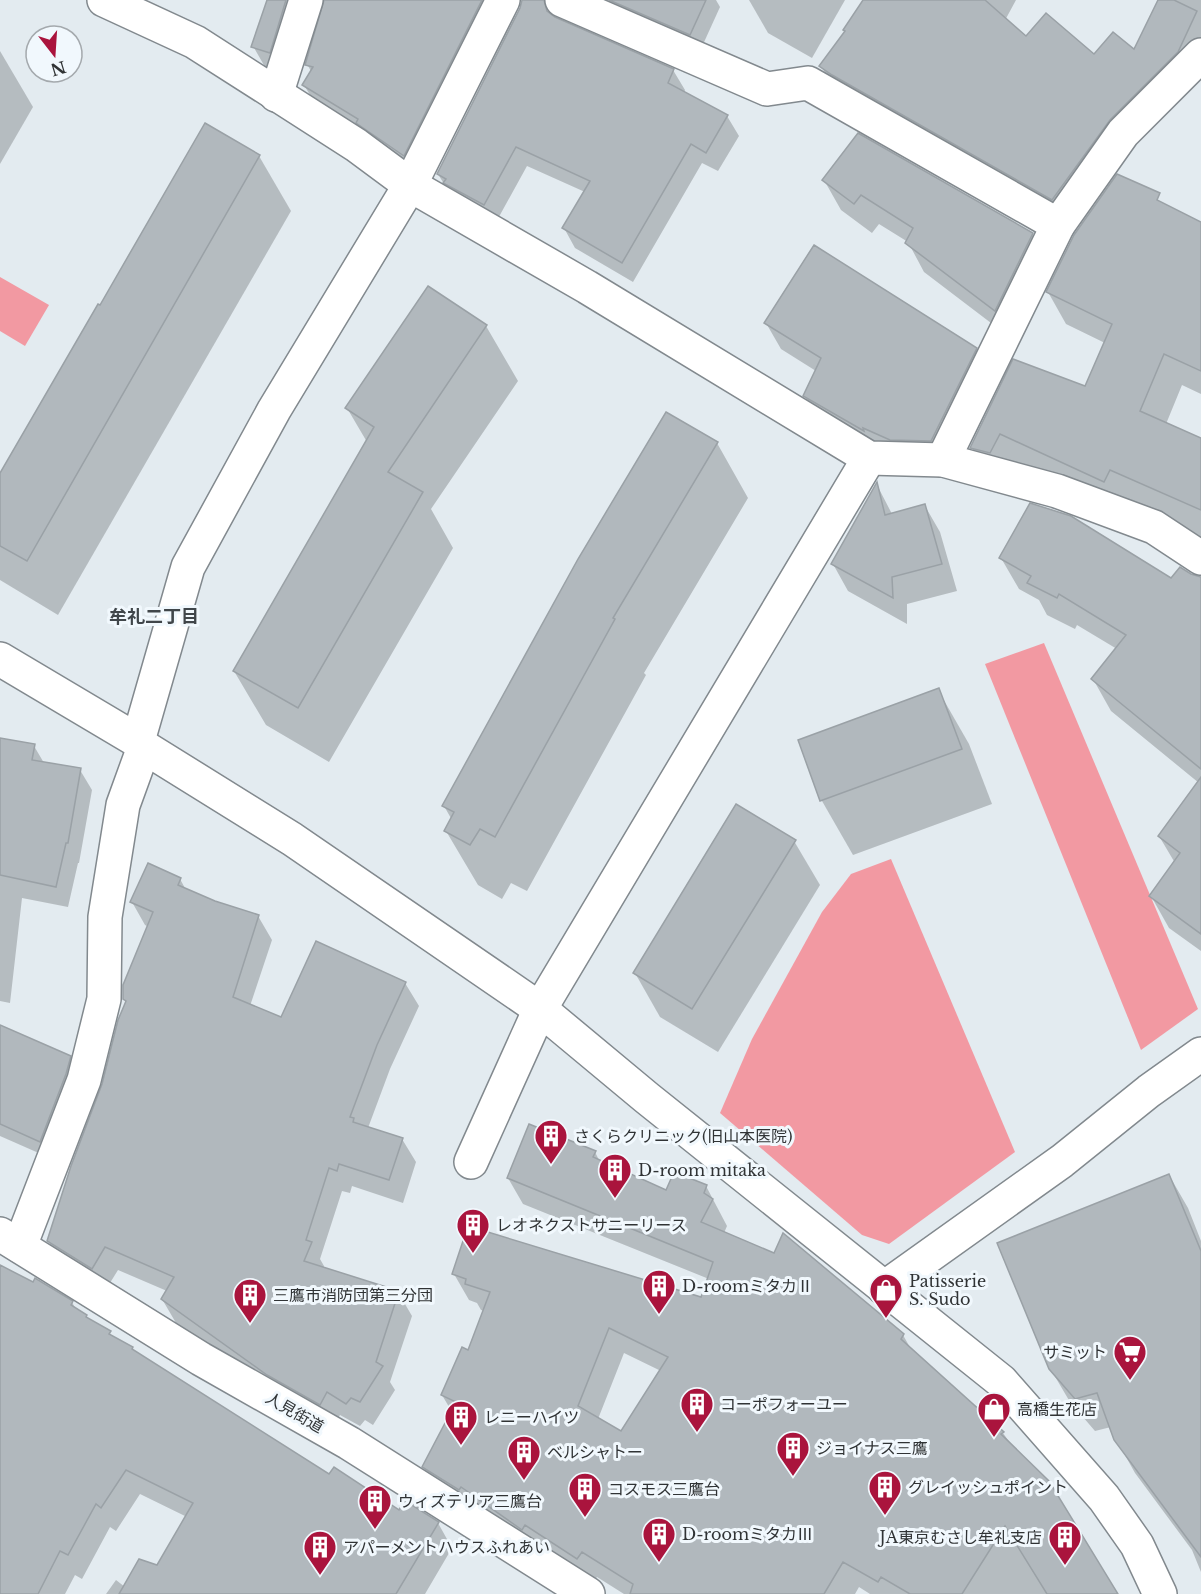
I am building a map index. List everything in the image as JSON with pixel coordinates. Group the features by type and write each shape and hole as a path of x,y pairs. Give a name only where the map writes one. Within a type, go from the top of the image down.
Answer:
{"street":[{"path":"104,0 195,42 356,145 410,185 587,287 869,458 943,460 1057,491 1154,527 1201,558"},
{"path":"276,95 306,0"},
{"path":"10,1240 84,1080 104,999 105,917 123,805 188,567 274,410 410,185 503,0"},
{"path":"562,0 766,89 807,83 1058,225"},
{"path":"943,460 1058,225 1123,133 1201,55"},
{"path":"471,1162 540,1009 869,458"},
{"path":"0,658 292,839 540,1009 656,1106 1001,1381 1104,1498 1137,1545 1160,1594"},
{"path":"884,1288 1062,1161 1149,1091 1201,1054"},
{"name":"人見街道","path":"10,1240 201,1359 349,1443 588,1594"}],"shaded area":[{"path":"0,277 49,305 25,346 0,331"},
{"path":"1044,643 1198,1009 1141,1050 985,664"},
{"path":"891,859 1015,1152 889,1244 862,1235 720,1113 752,1039 822,912 851,874"}],"building":[{"path":"267,0 286,0 270,53 251,47"},
{"path":"324,0 482,0 404,156 356,123 358,119 302,85 313,67 305,65"},
{"path":"522,0 544,0 547,11 555,17 674,69 668,83 728,115 706,153 691,144 622,263 562,228 590,181 516,147 484,205 443,183 446,179 437,174"},
{"path":"609,0 706,0 690,35"},
{"path":"863,0 985,0 1026,36 1046,13 1094,54 1113,32 1134,49 1158,0 1174,0 1197,11 1178,52 1110,120 1052,200 819,66 845,31 843,30"},
{"path":"205,123 260,155 27,561 0,546 0,473"},
{"path":"858,133 1033,233 995,311 905,243 913,228 861,195 854,204 822,180"},
{"path":"1117,174 1160,193 1157,200 1201,222 1201,371 1164,354 1140,411 1201,438 1201,510 1110,470 1104,482 1000,434 990,453 970,448 1013,359 1085,386 1112,324 1046,292 1074,235"},
{"path":"814,245 977,348 931,441 890,440 863,428 864,431 803,396 821,358 764,323"},
{"path":"428,286 487,325 388,472 423,492 298,708 233,671 374,427 345,408"},
{"path":"666,412 718,442 613,618 615,619 495,837 480,829 470,845 444,831 454,812 442,806 578,559"},
{"path":"877,482 885,515 925,504 942,564 892,577 893,598 831,564"},
{"path":"1030,503 1071,516 1171,578 1180,567 1201,577 1201,769 1091,679 1126,635 1059,594 1057,598 1027,583 1031,576 999,558"},
{"path":"939,688 962,749 820,801 798,740"},
{"path":"0,738 35,744 32,760 81,768 68,843 66,843 56,887 0,875"},
{"path":"1201,777 1201,934 1149,896 1180,853 1158,836"},
{"path":"736,804 796,840 692,1009 633,973"},
{"path":"148,863 181,878 178,885 215,901 259,915 233,997 281,1017 316,941 406,982 377,1045 350,1117 354,1118 353,1122 403,1138 389,1180 339,1164 337,1171 329,1168 306,1240 312,1242 304,1261 399,1291 376,1362 383,1366 360,1402 351,1398 346,1404 327,1392 320,1405 267,1375 161,1299 174,1277 105,1247 92,1269 47,1241 71,1166 102,1084 118,1020 126,1001 123,999 123,985 153,912 130,902"},
{"path":"0,1025 71,1056 40,1142 0,1124"},
{"path":"529,1124 596,1151 593,1157 666,1190 674,1172 707,1185 704,1193 713,1199 701,1222 774,1253 783,1233 904,1334 901,1339 1004,1432 1001,1434 1049,1481 1118,1594 1047,1594 1005,1526 962,1594 910,1594 881,1577 878,1582 843,1562 824,1594 630,1594 633,1584 582,1552 577,1559 525,1525 522,1530 461,1487 459,1490 422,1467 456,1402 441,1395 462,1347 468,1350 490,1292 465,1284 466,1279 452,1274 468,1226 701,1297 713,1262 507,1178","holes":["609,1328 668,1357 621,1431 578,1406"]},
{"name":"サミット","path":"1169,1174 1201,1251 1201,1557 1114,1440 1097,1393 1075,1399 1049,1369 997,1243"},
{"path":"0,1265 33,1282 35,1278 73,1301 71,1305 87,1315 86,1317 111,1331 109,1334 133,1347 132,1349 329,1474 334,1467 399,1510 404,1500 439,1522 396,1594 119,1594 139,1559 157,1565 193,1503 126,1470 101,1508 96,1504 68,1555 60,1551 38,1594 0,1594"}],"place":[{"name":"さくらクリニック(旧山本医院)","path":"551,1165"},
{"name":"D-room mitaka","path":"615,1199"},
{"name":"レオネクストサニーリース","path":"473,1254"},
{"name":"D-roomミタカⅡ","path":"659,1315"},
{"name":"Patisserie S. Sudo","path":"886,1319"},
{"name":"三鷹市消防団第三分団","path":"250,1324"},
{"name":"サミット","path":"1130,1381"},
{"name":"コーポフォーユー","path":"697,1433"},
{"name":"高橋生花店","path":"994,1438"},
{"name":"レニーハイツ","path":"461,1446"},
{"name":"ジョイナス三鷹","path":"793,1477"},
{"name":"ベルシャトー","path":"524,1481"},
{"name":"グレイッシュポイント","path":"885,1516"},
{"name":"コスモス三鷹台","path":"585,1518"},
{"name":"ウィズテリア三鷹台","path":"375,1530"},
{"name":"D-roomミタカⅢ","path":"659,1563"},
{"name":"JA東京むさし牟礼支店","path":"1065,1566"},
{"name":"アパーメントハウスふれあい","path":"320,1576"}],"district":[{"name":"牟礼二丁目","path":"154,617"}]}
